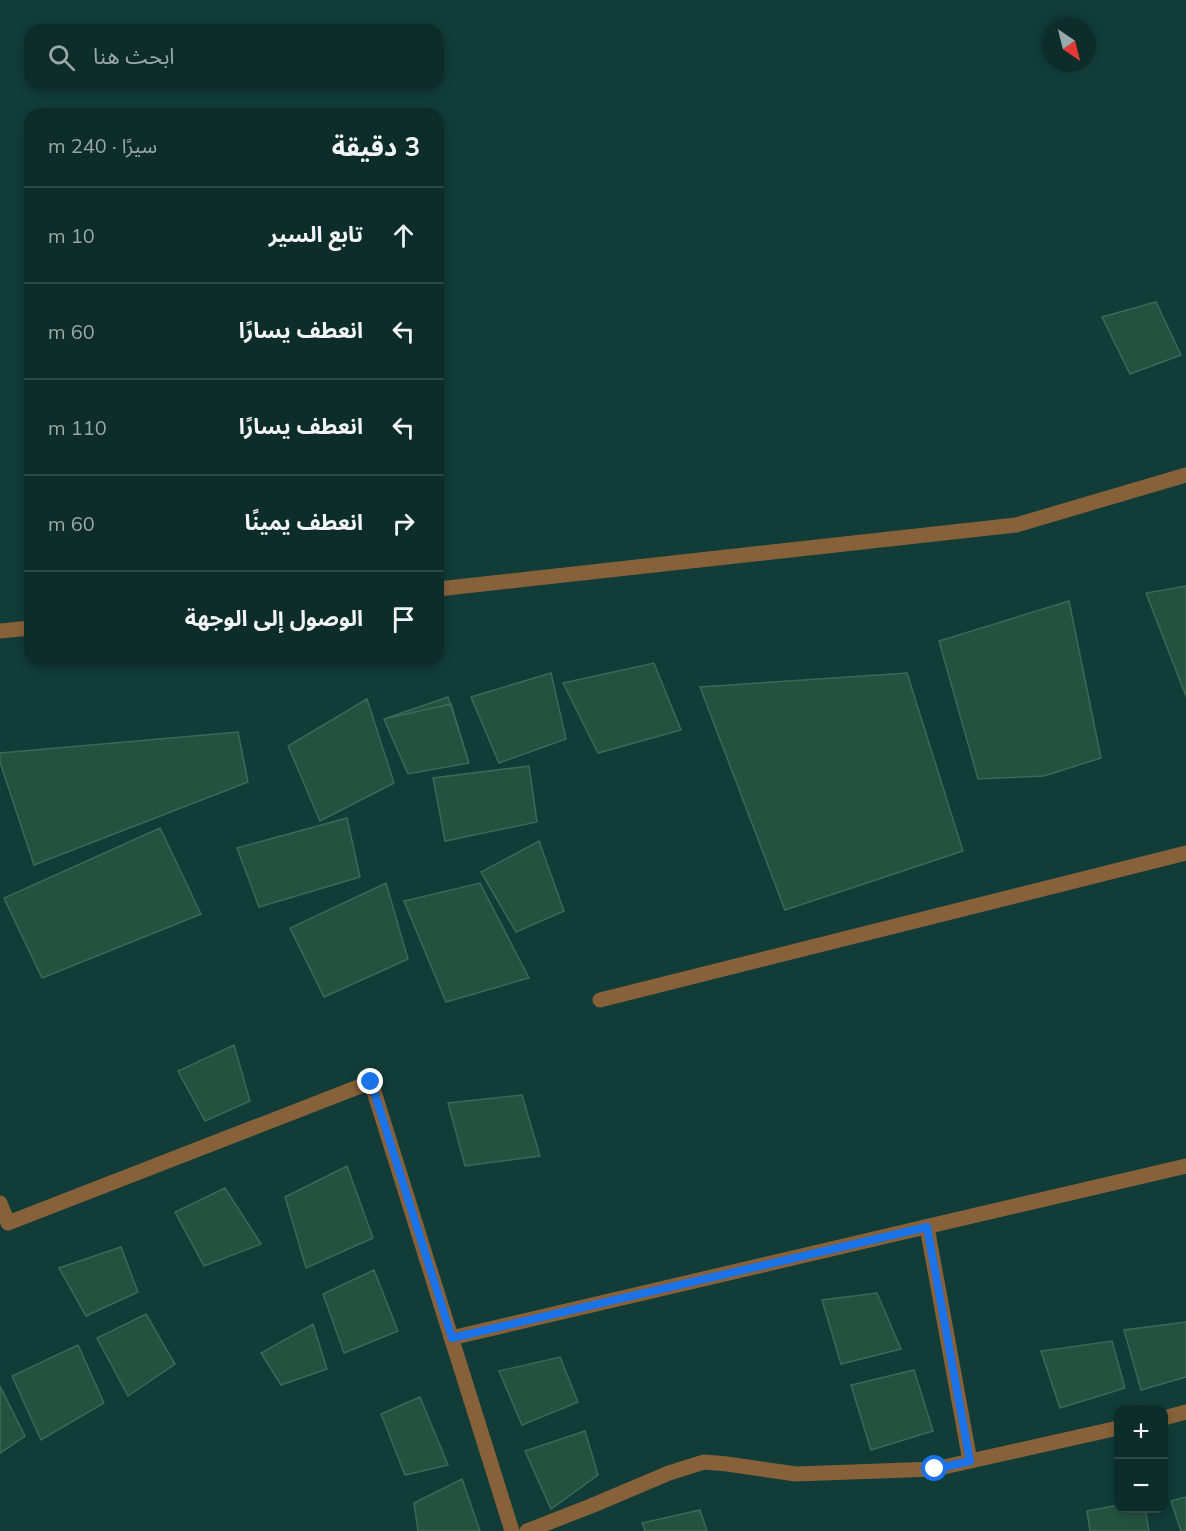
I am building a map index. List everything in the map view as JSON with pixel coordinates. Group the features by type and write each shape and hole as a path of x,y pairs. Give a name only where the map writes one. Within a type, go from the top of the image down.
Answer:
{"street":[{"path":"444,588 1016,525 1186,475"},
{"path":"0,631 24,629"},
{"path":"600,1000 1186,853"},
{"path":"0,1203 8,1223 371,1082 512,1531"},
{"path":"452,1338 1186,1166"},
{"path":"927,1227 970,1461"},
{"path":"1168,1417 1186,1412"},
{"path":"527,1531 669,1473 704,1462 796,1474 935,1469 1114,1429"}],"building":[{"path":"1156,302 1181,355 1130,374 1102,317"},
{"path":"1186,586 1186,696 1146,593"},
{"path":"1069,601 1101,758 1044,776 978,779 939,641"},
{"path":"654,663 681,730 598,753 563,683"},
{"path":"551,673 566,739 499,763 471,697"},
{"path":"907,673 963,851 785,910 700,687"},
{"path":"448,697 469,763 408,774 384,719"},
{"path":"367,699 394,783 320,821 288,746"},
{"path":"451,704 469,763 408,774 384,719"},
{"path":"238,732 248,782 34,865 0,762 0,753"},
{"path":"529,766 537,822 445,841 433,778"},
{"path":"347,818 360,877 259,907 237,848"},
{"path":"160,828 201,914 42,978 4,898"},
{"path":"539,841 564,911 516,932 481,872"},
{"path":"386,883 408,959 324,997 290,928"},
{"path":"480,883 529,978 446,1002 404,901"},
{"path":"234,1045 250,1101 205,1121 178,1071"},
{"path":"522,1095 540,1156 465,1166 448,1103"},
{"path":"347,1166 373,1238 306,1268 285,1197"},
{"path":"225,1188 261,1244 204,1266 175,1212"},
{"path":"121,1247 138,1292 86,1316 59,1268"},
{"path":"374,1270 398,1331 344,1353 323,1294"},
{"path":"877,1293 901,1349 841,1364 822,1300"},
{"path":"146,1314 175,1364 128,1396 97,1338"},
{"path":"1186,1322 1186,1377 1141,1390 1124,1330"},
{"path":"313,1324 327,1369 281,1385 261,1353"},
{"path":"1112,1341 1125,1388 1060,1408 1041,1351"},
{"path":"78,1345 104,1403 41,1440 12,1376"},
{"path":"560,1357 578,1402 522,1425 499,1371"},
{"path":"914,1370 933,1431 871,1450 851,1385"},
{"path":"0,1386 25,1436 0,1453"},
{"path":"420,1397 448,1465 405,1475 381,1414"},
{"path":"585,1431 598,1475 551,1509 525,1451"},
{"path":"462,1479 480,1531 418,1531 414,1503"},
{"path":"1186,1497 1186,1531 1181,1531 1171,1501"},
{"path":"1114,1506 1114,1513 1146,1513 1149,1531 1090,1531 1087,1511"},
{"path":"700,1510 707,1531 645,1531 642,1523"}],"route":[{"path":"371,1082 452,1338 927,1227 970,1461 935,1469"}]}
